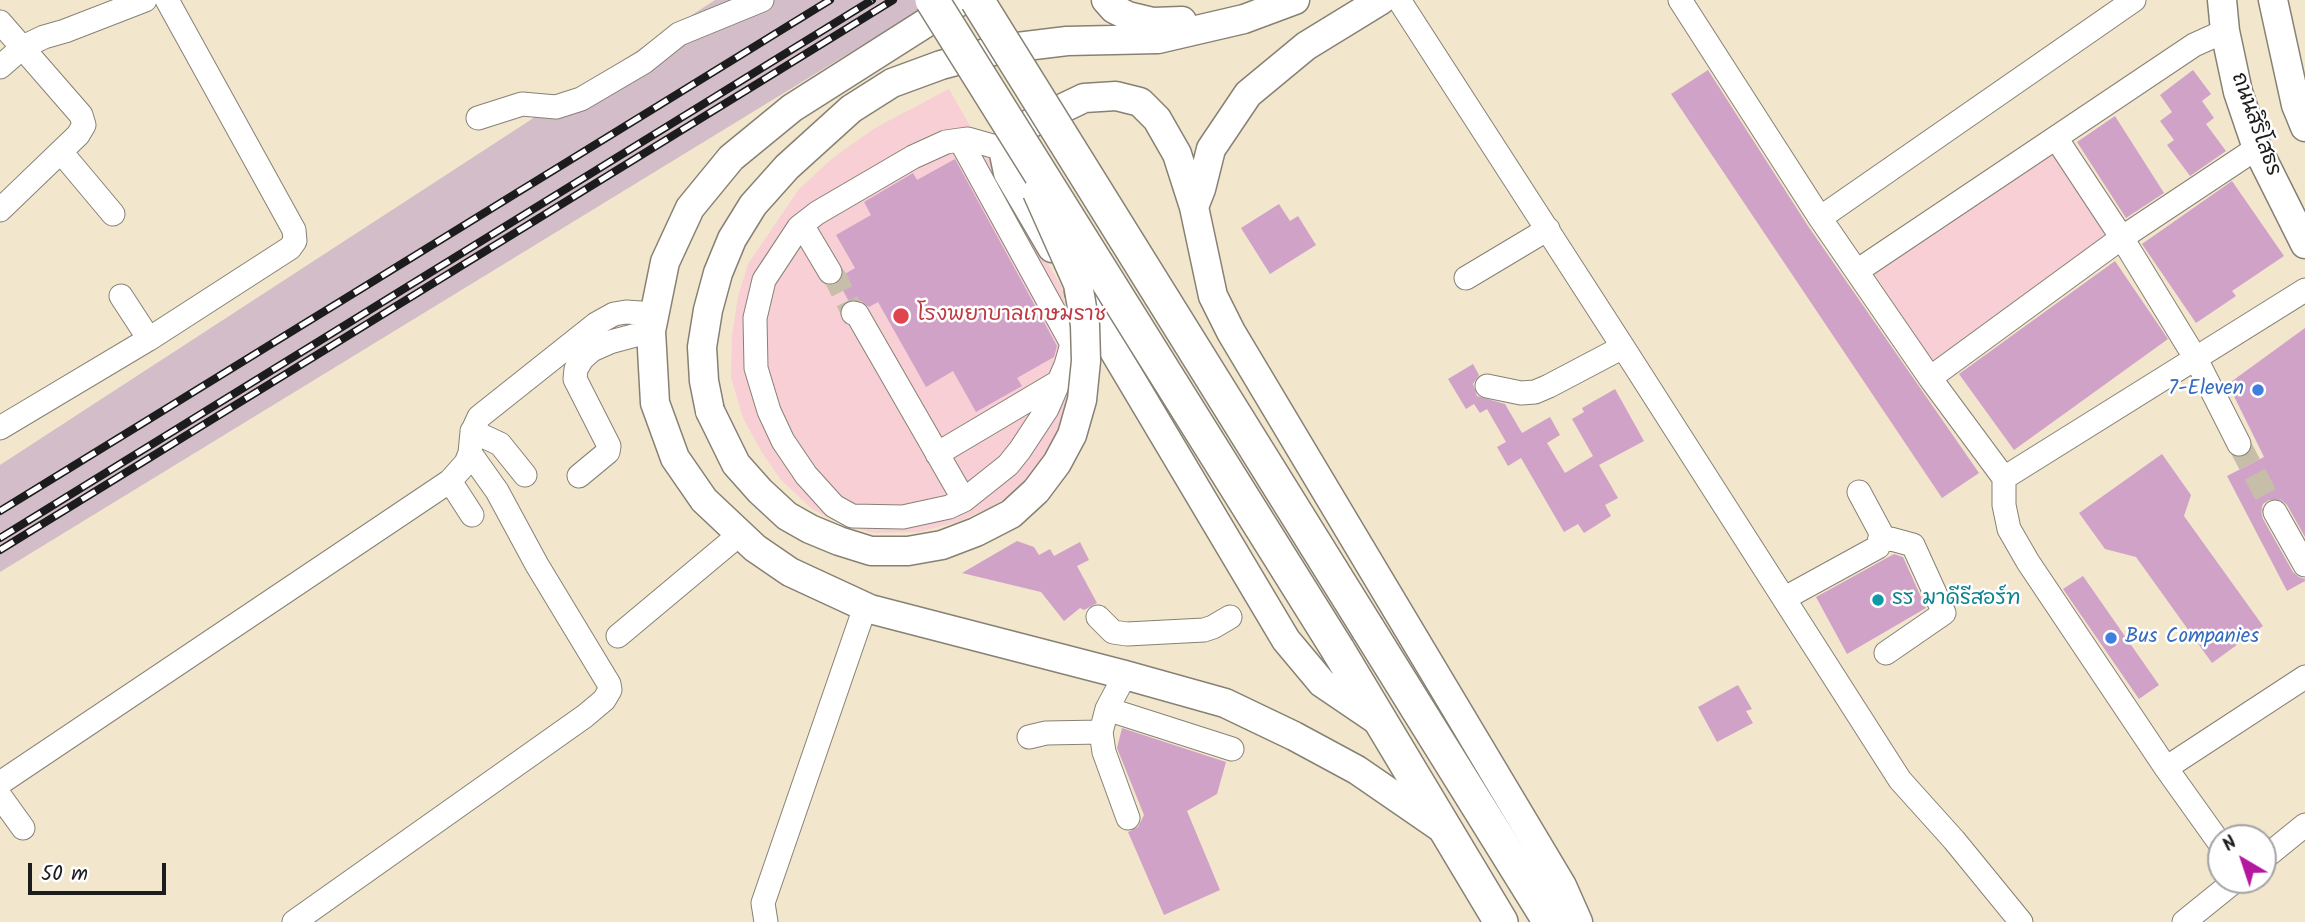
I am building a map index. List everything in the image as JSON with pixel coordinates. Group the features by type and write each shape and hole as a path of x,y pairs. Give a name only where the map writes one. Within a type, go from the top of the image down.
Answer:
{"highway":[{"path":"932,0 1338,650 1378,721 1501,922"},
{"path":"976,0 1550,922"}],"main road":[{"path":"962,0 792,108 731,158 691,208 665,262 653,322 655,403 675,458 704,500 755,548 790,572 865,607 1225,703 1357,770 1447,832"},
{"path":"1106,0 1114,9 1128,16 1153,22 1244,19"},
{"path":"1000,111 1078,284 1085,325 1086,361 1082,400 1072,435 1035,491 1011,514 942,545 908,551 871,551 810,529 787,516 736,464 710,411 704,382 702,347 718,273 732,239 753,205 787,167 851,109 892,83 942,65 1001,49 1068,41 1158,39 1244,19 1295,0"},
{"path":"1194,207 1211,149 1248,94 1306,46 1381,0"},
{"name":"ถนนสิริโสธร","path":"2222,0 2225,31 2238,92 2258,148 2305,244"},
{"path":"2273,0 2296,105 2305,127"},
{"path":"1378,721 1322,683 1286,640 1245,609 1017,191 1004,162 1003,149 1018,130 1084,98 1116,96 1140,102 1157,119 1182,167 1194,207 1213,296 1231,332 1562,886 1578,922"}],"street":[{"path":"0,67 23,47 112,5 145,0"},
{"path":"0,428 149,339 290,248 295,241 293,230 167,0"},
{"path":"478,118 522,104 556,107 580,99 644,62 679,34 762,0"},
{"path":"1399,0 1900,780 1954,840 2021,922"},
{"path":"1680,0 1821,218 1930,378 2004,478 2004,505 2009,529 2015,540 2140,732 2207,825"},
{"path":"1821,218 2134,0"},
{"path":"0,22 81,115 84,125 78,135 0,210"},
{"path":"1857,271 2194,45 2225,31"},
{"path":"2056,138 2122,238 2196,359 2239,444"},
{"path":"960,140 1072,344 1059,381 1036,428 1008,465 964,499 948,507 903,517 852,516 834,506 806,474 783,441 769,411 756,368 755,318 764,280 802,225 817,213 913,157 946,142 960,140 968,139 1003,149"},
{"path":"1930,378 2122,238 2258,148"},
{"path":"61,152 113,214"},
{"path":"802,225 830,272"},
{"path":"1466,278 1548,229"},
{"path":"2004,478 2305,290"},
{"path":"121,296 149,339"},
{"path":"853,313 857,314 964,499"},
{"path":"0,783 450,481 460,472 479,417 596,324 614,314 653,322"},
{"path":"579,475 608,452 609,446 575,379 576,369 592,350 653,322"},
{"path":"1487,386 1521,393 1535,392 1623,347"},
{"path":"937,454 1059,381"},
{"path":"471,442 500,444 525,475"},
{"path":"295,922 585,716 604,700 610,690 471,442"},
{"path":"450,481 472,515"},
{"path":"1785,598 1873,552 1881,541 1881,533 1859,492"},
{"path":"2275,512 2305,565"},
{"path":"618,636 740,534"},
{"path":"1881,541 1891,540 1913,545 1944,613 1886,653"},
{"path":"766,922 763,903 766,892 865,607"},
{"path":"1098,617 1112,632 1127,634 1205,630 1245,609"},
{"path":"1125,675 1107,709 1101,732 1104,752 1128,818"},
{"path":"2166,768 2305,677"},
{"path":"1107,709 1232,749"},
{"path":"1029,737 1045,733 1101,732"},
{"path":"0,796 23,828"},
{"path":"2277,848 2305,825"},
{"path":"1562,886 1588,922"},
{"path":"2184,922 2219,894"}],"shaded area":[{"path":"715,0 936,0 0,572 0,465"},
{"name":"โรงพยาบาลเกษมราช","path":"949,89 1062,288 1072,344 1071,385 1060,430 1047,457 1023,487 989,508 957,522 919,532 874,533 843,525 812,509 781,480 761,451 743,418 731,377 732,335 738,297 748,264 799,189 834,157 875,128"},
{"path":"2055,149 2112,234 1932,362 1873,272"}],"building":[{"path":"1708,70 1808,226 1979,473 1942,498 1671,94"},
{"path":"2193,70 2211,94 2202,101 2214,118 2206,124 2226,151 2190,176 2167,145 2174,140 2160,121 2172,112 2160,95"},
{"path":"2115,116 2164,193 2126,218 2077,142"},
{"path":"955,159 1057,346 1054,357 1017,378 1022,386 976,412 953,371 926,387 878,302 869,307 861,301 848,300 839,283 843,275 855,268 836,235 871,215 864,202 913,173 917,180"},
{"path":"2232,181 2284,256 2232,291 2236,296 2196,323 2142,244"},
{"path":"1279,204 1290,221 1298,216 1316,245 1270,274 1241,228"},
{"path":"2115,261 2168,339 2014,450 1959,374"},
{"path":"2305,328 2305,537 2287,505 2281,500 2269,500 2263,504 2261,511 2293,572 2305,579 2287,591 2227,476 2264,457 2228,384"},
{"path":"1473,364 1479,375 1473,384 1477,396 1505,404 1522,433 1550,417 1560,435 1547,443 1565,473 1593,456 1572,419 1584,412 1582,408 1615,389 1644,441 1599,465 1618,498 1605,505 1611,516 1584,533 1578,524 1564,532 1521,458 1508,466 1497,447 1506,442 1487,409 1480,413 1474,404 1466,409 1448,379"},
{"path":"2162,454 2191,495 2184,516 2263,626 2212,663 2136,557 2105,549 2079,513"},
{"path":"1017,541 1034,547 1039,555 1050,549 1054,556 1080,542 1089,560 1077,566 1097,603 1084,610 1080,608 1064,621 1041,592 962,573"},
{"name":"รร มาดีรีสอร์ท","path":"1894,554 1903,557 1926,608 1847,654 1816,597"},
{"path":"2083,576 2159,685 2139,699 2063,589"},
{"path":"1738,685 1752,709 1746,711 1753,723 1717,742 1698,707"},
{"path":"1122,728 1226,762 1217,794 1187,811 1220,890 1164,915 1128,832 1138,827 1144,815 1117,748"}],"tunnel":[{"path":"830,272 853,313"},
{"path":"2239,444 2275,512"}],"railway":[{"path":"0,511 830,0"},
{"path":"0,538 872,0"},
{"path":"0,550 893,0"}],"place":[{"name":"โรงพยาบาลเกษมราช","path":"901,316"},
{"name":"7-Eleven","path":"2258,390"},
{"name":"รร มาดีรีสอร์ท","path":"1878,600"},
{"name":"Bus Companies","path":"2111,638"}]}
